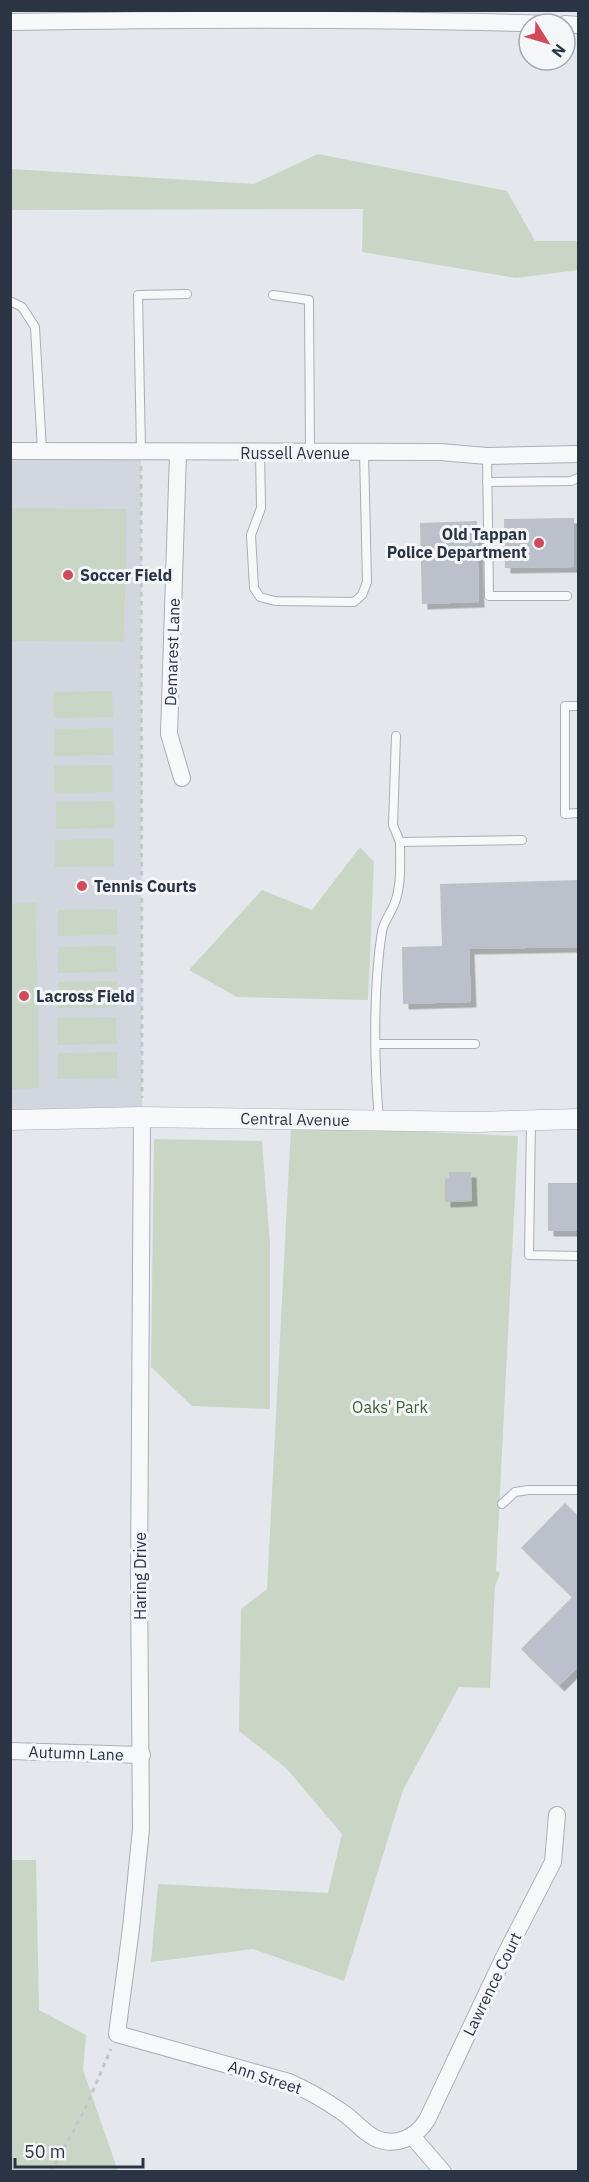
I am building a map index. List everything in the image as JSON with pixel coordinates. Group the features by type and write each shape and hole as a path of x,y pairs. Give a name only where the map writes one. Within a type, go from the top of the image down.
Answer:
{"street":[{"path":"10,22 433,15 517,21"},
{"name":"Russell Avenue","path":"10,451 440,452 487,456 579,454"},
{"name":"Demarest Lane","path":"178,453 169,734 182,778"},
{"name":"Central Avenue","path":"10,1120 142,1117 477,1122 579,1119"},
{"name":"Haring Drive","path":"117,2034 141,1829 139,1580 142,1117"},
{"name":"Autumn Lane","path":"10,1751 142,1755"},
{"name":"Lawrence Court","path":"407,2138 427,2120 503,1959 553,1862 557,1815"},
{"name":"Ann Street","path":"117,2034 289,2082 315,2094 374,2137 387,2141 407,2138"},
{"path":"407,2138 443,2172"}],"lane":[{"path":"141,452 138,295 187,294"},
{"path":"273,295 309,300 310,453"},
{"path":"12,302 22,307 35,327 42,451"},
{"path":"260,453 261,508 251,535 254,588 260,597 275,601 354,602 362,595 367,582 364,452"},
{"path":"487,456 489,596 567,596"},
{"path":"487,483 571,481 579,478"},
{"path":"579,706 565,706 565,814 579,813"},
{"path":"379,1120 376,1091 376,1044 380,951 383,927 394,905 401,879 400,842 393,825 396,736"},
{"path":"400,842 522,840"},
{"path":"376,1044 475,1044"},
{"path":"531,1121 529,1255 579,1256"},
{"path":"502,1504 516,1492 579,1490"}],"path":[{"path":"141,452 142,1117"},
{"path":"51,2172 84,2111 117,2034"}],"shaded area":[{"path":"10,451 141,452 142,1117 11,1120"}],"green space":[{"path":"318,154 507,191 535,241 578,241 578,270 516,278 362,252 363,209 11,210 11,169 254,184"},
{"name":"Soccer Field","path":"11,508 127,509 124,642 11,641"},
{"path":"112,691 113,717 54,718 53,692"},
{"path":"113,728 113,755 54,756 54,729"},
{"path":"112,765 113,792 54,793 54,766"},
{"path":"114,801 115,828 56,829 56,802"},
{"path":"114,839 114,866 55,867 55,840"},
{"path":"360,847 374,862 368,1000 237,997 189,970 262,890 312,910"},
{"name":"Lacross Field","path":"36,903 39,1088 11,1089 11,904"},
{"path":"117,909 117,935 58,936 58,910"},
{"path":"116,946 117,972 58,973 58,947"},
{"path":"117,981 117,1007 58,1008 58,982"},
{"path":"116,1017 117,1044 58,1045 57,1018"},
{"path":"117,1052 117,1078 58,1079 58,1053"},
{"name":"Oaks' Park","path":"291,1126 518,1136 496,1571 500,1573 495,1586 490,1688 459,1687 403,1790 344,1981 253,1949 151,1962 158,1884 328,1893 342,1834 286,1768 239,1731 241,1609 267,1589"},
{"path":"154,1139 262,1141 270,1244 270,1409 192,1406 151,1367"},
{"path":"10,1860 36,1860 39,2010 86,2035 83,2070 118,2171 11,2171"}],"building":[{"name":"Old Tappan Police Department","path":"574,518 574,567 505,568 504,519"},
{"path":"477,521 479,602 422,604 420,523"},
{"path":"579,880 579,947 469,949 471,1002 403,1004 402,947 442,946 440,884"},
{"path":"449,1172 471,1172 472,1201 445,1202 445,1179 449,1178"},
{"path":"548,1183 579,1183 579,1231 548,1231"},
{"path":"565,1503 579,1517 579,1666 559,1686 521,1649 572,1597 521,1548"}],"place":[{"name":"Old Tappan Police Department","path":"539,543"},
{"name":"Soccer Field","path":"68,575"},
{"name":"Tennis Courts","path":"82,886"},
{"name":"Lacross Field","path":"24,996"}]}
